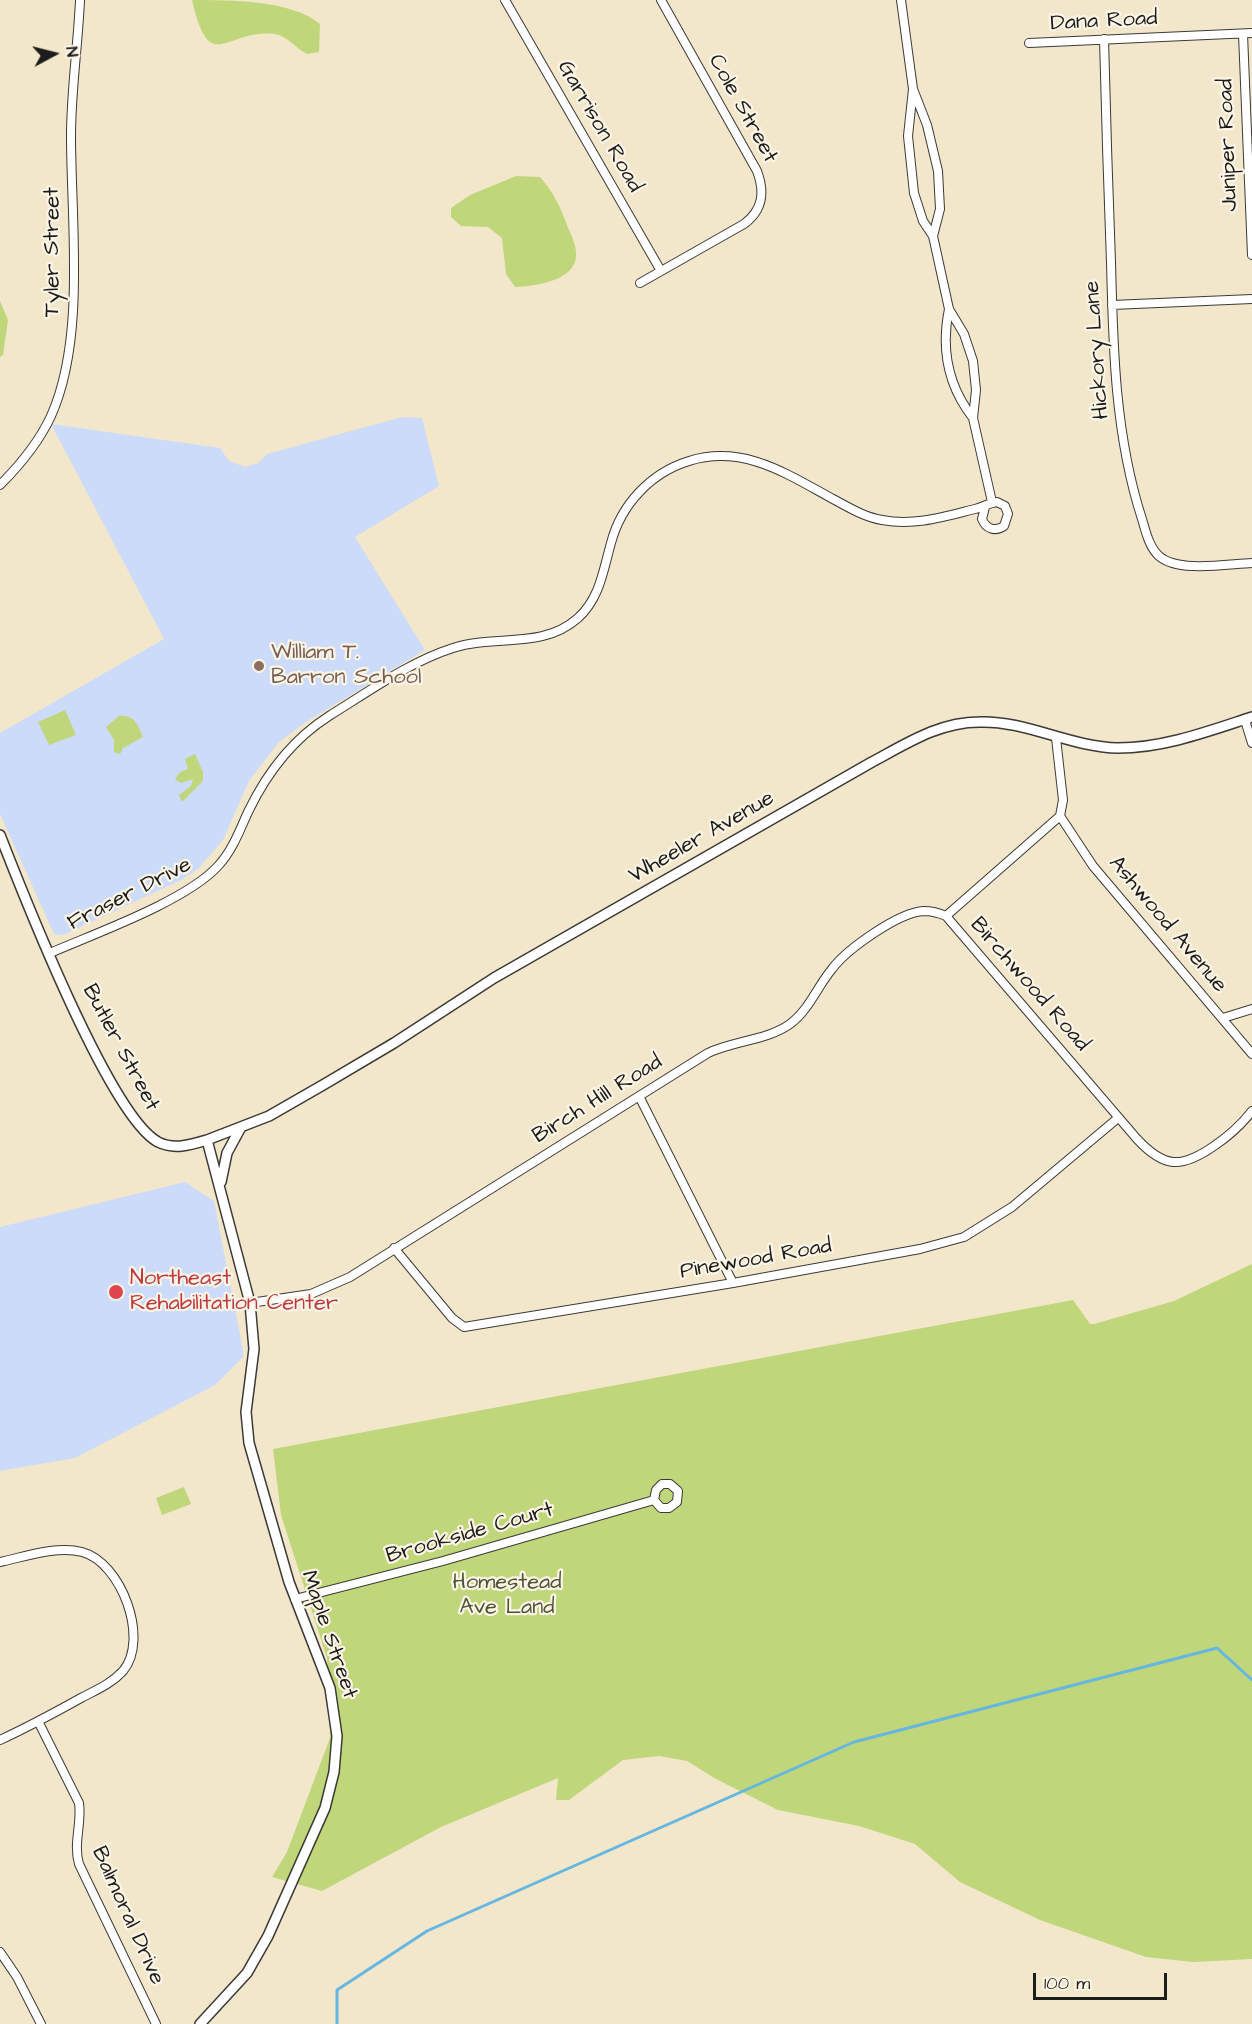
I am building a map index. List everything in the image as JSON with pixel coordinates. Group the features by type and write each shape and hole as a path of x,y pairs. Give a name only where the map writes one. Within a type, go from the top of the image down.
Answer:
{"street":[{"name":"Tyler Street","path":"0,485 32,449 52,414 69,352 73,300 71,134 80,0"},
{"name":"Garrison Road","path":"505,0 661,271"},
{"name":"Cole Street","path":"640,283 744,224 756,213 762,196 757,171 661,0"},
{"path":"901,0 913,89 924,116 938,171 940,209 933,236"},
{"name":"Dana Road","path":"1029,44 1252,33"},
{"name":"Juniper Road","path":"1243,34 1252,255"},
{"name":"Hickory Lane","path":"1104,39 1113,354 1121,423 1138,508 1151,546 1162,559 1177,565 1252,563"},
{"path":"913,89 908,118 911,175 920,212 933,236 949,309 964,334 973,361 976,390 973,418"},
{"path":"1112,305 1252,299"},
{"path":"949,309 945,338 948,367 957,394 973,418"},
{"name":"Fraser Drive","path":"50,953 184,893 211,873 230,851 259,791 282,757 296,741 329,716 438,653 459,646 541,637 561,630 578,618 597,592 611,541 624,512 651,481 677,465 718,456 759,461 855,511 892,521 919,522 989,505 973,418"},
{"path":"1249,718 1252,743"},
{"name":"Wheeler Avenue","path":"207,1140 240,1129 268,1116 394,1043 494,978 919,737 948,726 979,722 1000,723 1056,738 1110,747 1141,747 1182,738 1249,718"},
{"path":"1056,738 1063,800 1060,816"},
{"name":"Birchwood Road","path":"1060,816 946,916 1145,1148 1170,1162 1185,1162 1199,1156 1241,1125 1252,1112"},
{"name":"Ashwood Avenue","path":"1060,816 1093,866 1252,1054"},
{"name":"Butler Street","path":"0,835 97,1056 140,1127 165,1145 180,1146 207,1140"},
{"name":"Birch Hill Road","path":"250,1303 290,1298 322,1290 350,1277 720,1047 768,1034 788,1025 804,1010 833,967 863,942 889,926 906,916 923,911 946,916"},
{"path":"1222,1018 1252,1009"},
{"path":"639,1096 733,1283"},
{"name":"Pinewood Road","path":"394,1248 452,1318 464,1327 733,1283 920,1249 964,1237 1012,1207 1118,1118"},
{"path":"221,1187 227,1154 240,1129"},
{"path":"207,1140 250,1303"},
{"name":"Maple Street","path":"200,2024 256,1961 325,1808 331,1789 336,1754 334,1704 326,1674 295,1599 270,1521 249,1443 246,1412 254,1348 250,1303"},
{"name":"Brookside Court","path":"295,1599 443,1561 654,1500"},
{"path":"0,1562 45,1553 82,1552 111,1573 120,1588 135,1631 135,1641 129,1660 116,1677 100,1689 39,1723 0,1740"},
{"name":"Balmoral Drive","path":"39,1723 79,1803 81,1816 76,1854 156,2024"},
{"path":"0,1953 17,1977 41,2024"}],"shaded area":[{"name":"William T. Barron School","path":"402,417 422,418 439,486 355,537 425,650 309,720 279,742 249,781 223,840 198,869 181,880 63,935 54,934 0,814 0,733 164,639 51,424 220,448 229,461 245,467 258,463 267,454"},
{"name":"Northeast Rehabilitation Center","path":"185,1182 214,1201 244,1356 215,1385 75,1458 0,1471 0,1227"}],"green space":[{"path":"192,0 260,3 293,10 308,16 320,24 319,52 307,54 284,37 275,34 258,34 222,44 213,43 206,37 199,24"},
{"path":"516,176 540,177 545,183 562,212 573,240 576,256 574,264 562,277 543,283 515,287 506,274 502,238 488,227 461,226 451,217 451,208 470,195"},
{"path":"0,301 8,320 3,355 0,357"},
{"path":"65,710 76,735 49,745 38,722"},
{"path":"119,716 132,719 143,737 123,748 120,754 114,752 114,740 106,727"},
{"path":"195,754 203,772 203,781 182,802 179,795 191,786 193,779 181,783 175,779 180,772 188,769 185,759"},
{"name":"Homestead Ave Land","path":"1252,1264 1252,1959 1193,1962 1146,1957 1040,1920 960,1882 915,1844 859,1826 778,1810 716,1779 687,1761 659,1756 623,1760 569,1800 556,1800 558,1778 441,1827 322,1891 272,1877 287,1852 330,1738 327,1658 281,1515 273,1449 1073,1300 1090,1324 1094,1324 1174,1301"},
{"path":"184,1487 191,1504 162,1515 156,1498"}],"waterway":[{"path":"337,2024 337,1990 427,1931 854,1742 1217,1648 1252,1680"}],"place":[{"name":"William T. Barron School","path":"259,666"},
{"name":"Northeast Rehabilitation Center","path":"116,1292"}]}
